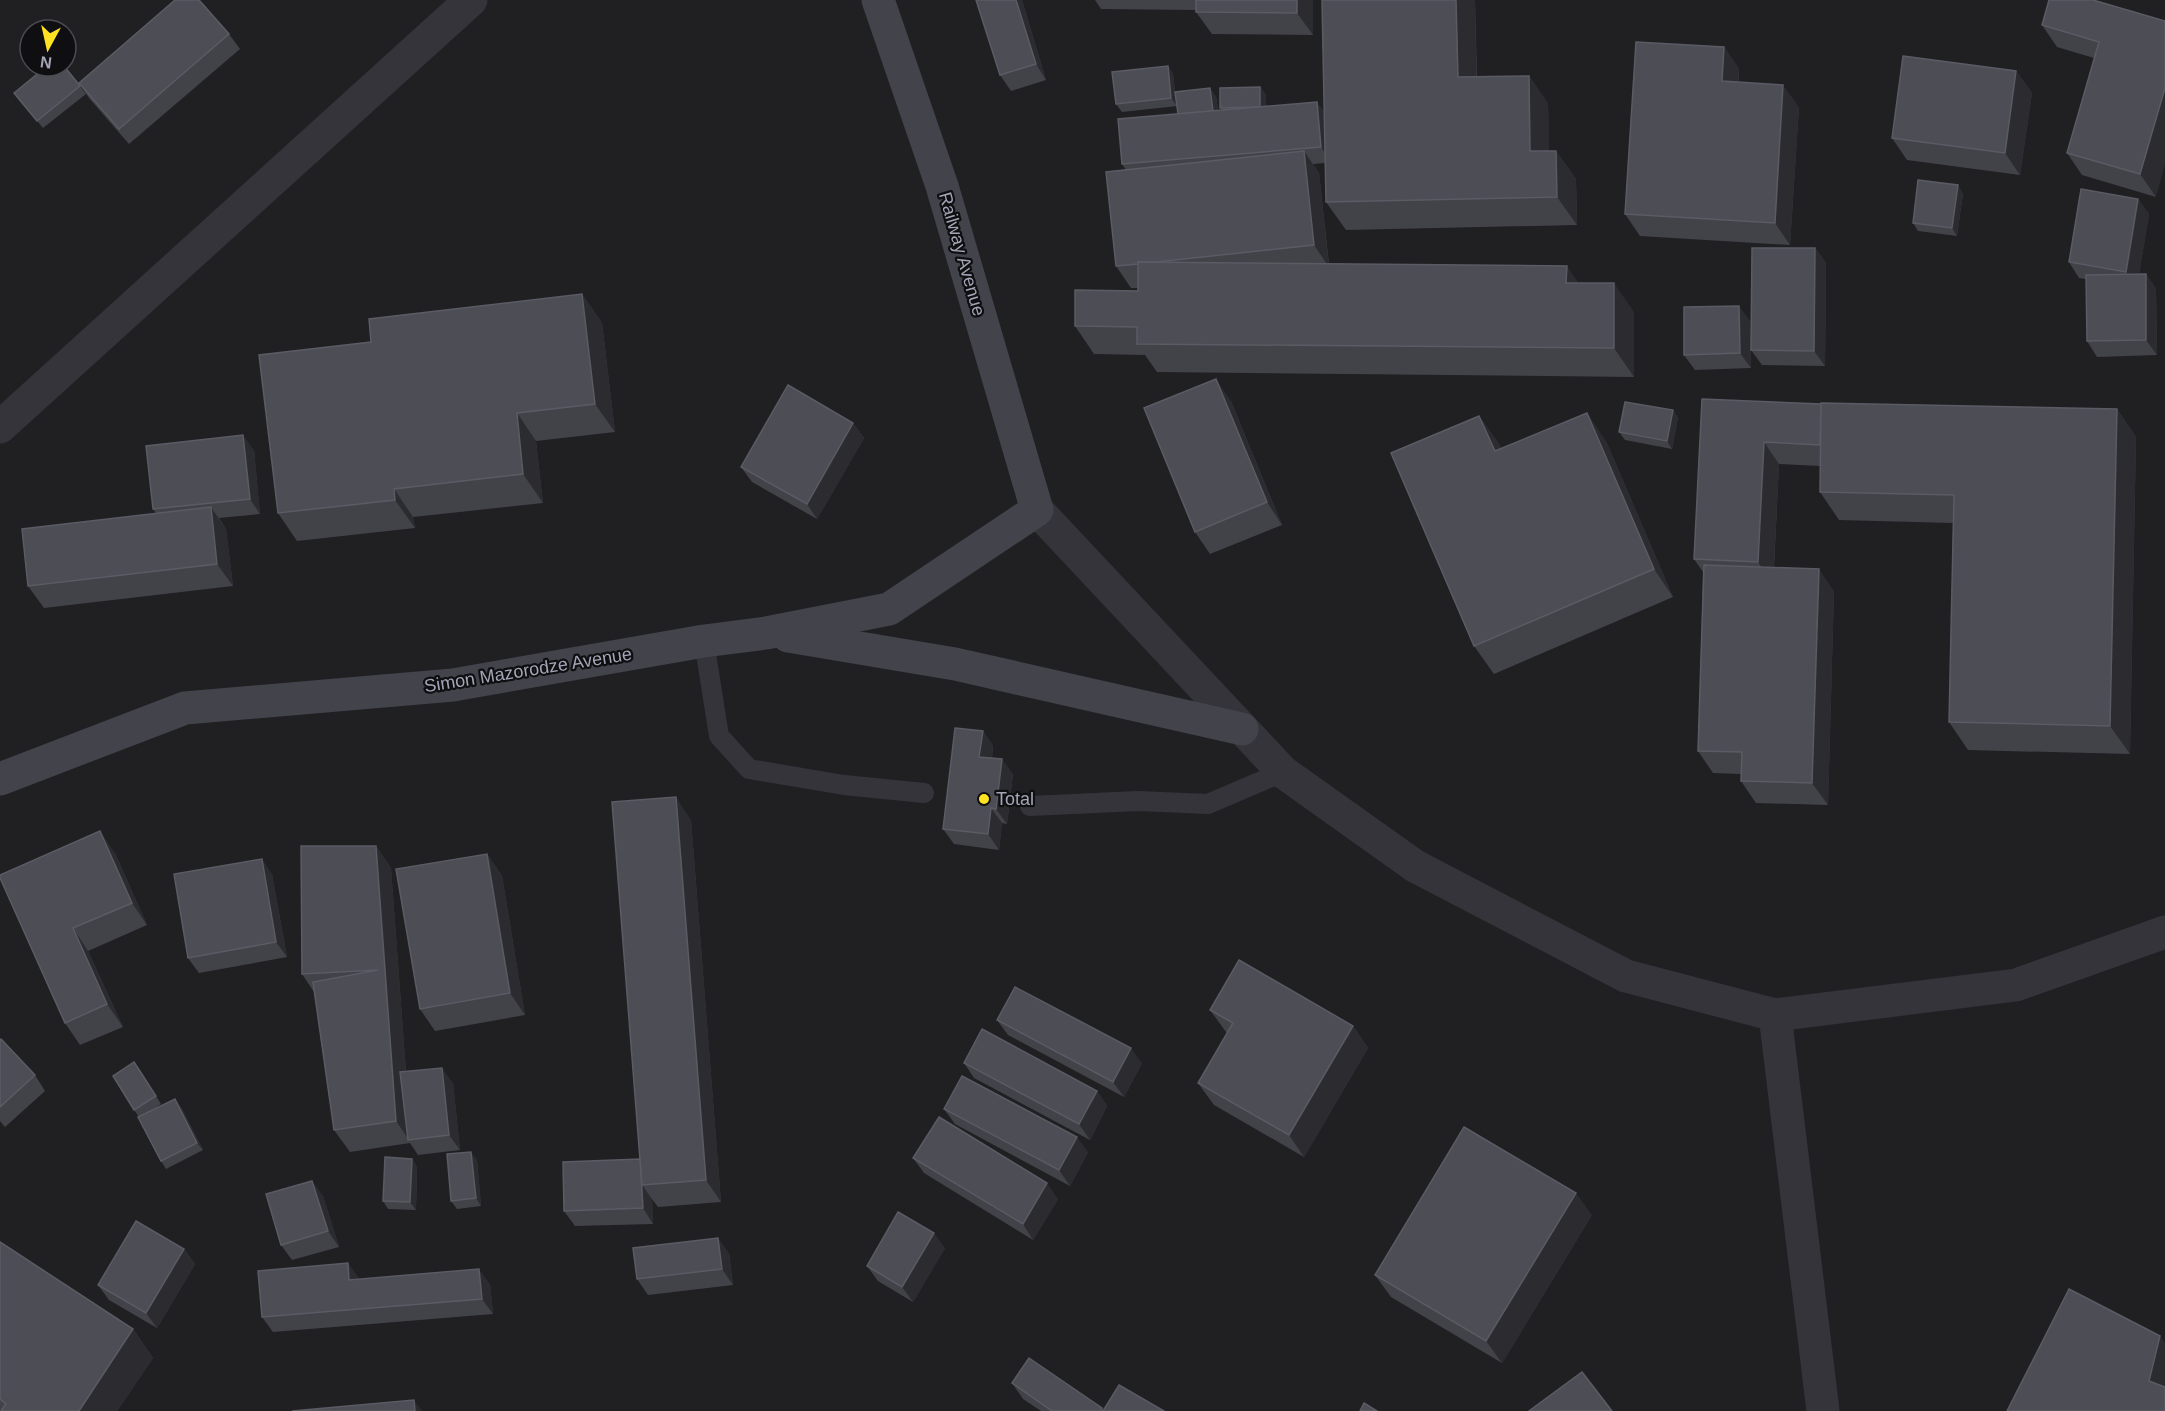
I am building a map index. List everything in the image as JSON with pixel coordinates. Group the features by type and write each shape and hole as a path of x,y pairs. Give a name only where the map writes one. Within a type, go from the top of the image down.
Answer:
{"main road":[{"name":"Railway Avenue","path":"878,0 942,186 1037,510"},
{"name":"Simon Mazorodze Avenue","path":"0,778 185,708 453,685 704,641 766,633 889,609 1037,510"},
{"path":"766,633 955,664 1242,729"}],"street":[{"path":"0,427 471,0"},
{"path":"1037,510 1283,772 1415,866 1626,976 1775,1015 2016,985 2165,932"},
{"path":"1775,1015 1823,1411"}],"lane":[{"path":"704,641 719,736 748,769 844,785 924,793"},
{"path":"1029,806 1138,801 1208,804 1283,772"}],"shaded area":[{"path":"0,0 2165,0 2165,1411 0,1411"}],"building":[{"path":"175,0 199,0 229,34 119,129 79,83"},
{"path":"976,0 1016,0 1036,64 1000,75"},
{"path":"1196,0 1297,0 1297,13 1196,12"},
{"path":"1322,0 1456,0 1458,77 1529,76 1530,151 1556,151 1557,197 1326,202"},
{"path":"2049,0 2093,0 2165,21 2165,88 2140,174 2067,153 2099,42 2042,25"},
{"path":"1636,42 1724,47 1722,81 1783,85 1775,223 1625,214"},
{"path":"1903,56 2016,71 2005,153 1892,138"},
{"path":"1168,66 1171,98 1116,104 1112,72"},
{"path":"32,78 74,78 80,86 37,121 14,93"},
{"path":"1260,87 1260,107 1220,108 1220,88"},
{"path":"1210,88 1213,111 1178,114 1175,92"},
{"path":"1317,102 1321,147 1122,164 1118,119"},
{"path":"1304,151 1314,245 1116,266 1106,172"},
{"path":"1918,180 1958,185 1952,228 1913,223"},
{"path":"2081,189 2138,199 2126,272 2069,262"},
{"path":"1752,248 1815,248 1814,351 1751,350"},
{"path":"1138,262 1567,266 1566,283 1614,283 1614,348 1137,344 1137,327 1075,326 1075,290 1138,291"},
{"path":"2146,274 2146,340 2087,341 2086,275"},
{"path":"582,294 595,404 517,413 523,474 394,489 395,500 278,513 259,355 371,342 369,319"},
{"path":"1739,306 1740,353 1684,355 1684,307"},
{"path":"1216,379 1267,502 1195,532 1144,408"},
{"path":"788,385 853,423 807,504 741,467"},
{"path":"1702,399 1821,404 1820,445 1764,442 1758,562 1694,559"},
{"path":"1625,402 1673,410 1667,441 1619,432"},
{"path":"1821,403 2117,409 2110,726 1949,722 1954,495 1820,492"},
{"path":"1587,413 1654,569 1474,646 1391,453 1479,416 1495,451"},
{"path":"243,435 250,499 153,509 146,446"},
{"path":"211,507 217,564 28,586 22,529"},
{"path":"1704,565 1819,569 1812,783 1741,781 1742,752 1698,751"},
{"name":"Total","path":"955,728 983,731 979,757 1002,759 996,809 991,808 988,834 943,829"},
{"path":"676,797 706,1180 642,1185 612,802"},
{"path":"100,831 132,903 73,928 107,1004 65,1023 0,875"},
{"path":"301,846 376,846 396,1121 334,1130 313,982 378,970 302,974"},
{"path":"487,854 510,993 420,1009 396,869"},
{"path":"262,859 276,942 188,958 174,874"},
{"path":"1239,960 1353,1026 1289,1135 1198,1083 1233,1023 1210,1010"},
{"path":"1015,987 1131,1048 1113,1082 997,1020"},
{"path":"982,1029 1097,1091 1079,1124 964,1063"},
{"path":"0,1040 35,1075 0,1107"},
{"path":"134,1062 156,1096 134,1110 113,1076"},
{"path":"442,1068 449,1135 408,1140 400,1072"},
{"path":"962,1076 1077,1137 1059,1170 944,1109"},
{"path":"175,1099 197,1143 161,1161 138,1117"},
{"path":"939,1117 1047,1183 1023,1224 913,1158"},
{"path":"1464,1127 1576,1193 1486,1341 1375,1275"},
{"path":"471,1152 476,1198 451,1201 447,1154"},
{"path":"385,1157 412,1159 410,1202 383,1201"},
{"path":"640,1159 643,1208 564,1211 563,1162"},
{"path":"312,1181 328,1231 281,1245 266,1194"},
{"path":"898,1212 934,1233 902,1287 867,1266"},
{"path":"136,1221 184,1249 146,1313 98,1285"},
{"path":"718,1238 722,1269 637,1279 633,1248"},
{"path":"0,1242 133,1329 79,1411 1,1411 6,1404 0,1399"},
{"path":"348,1263 349,1280 479,1269 482,1299 262,1317 258,1271"},
{"path":"2069,1289 2160,1336 2149,1381 2165,1387 2165,1411 2007,1411"},
{"path":"1029,1358 1102,1408 1101,1411 1052,1411 1012,1383"},
{"path":"1582,1372 1612,1411 1529,1411"},
{"path":"1119,1385 1164,1411 1103,1411"},
{"path":"414,1400 415,1411 292,1411"},
{"path":"1364,1403 1377,1411 1360,1411"}],"place":[{"name":"Total","path":"984,799"}]}
